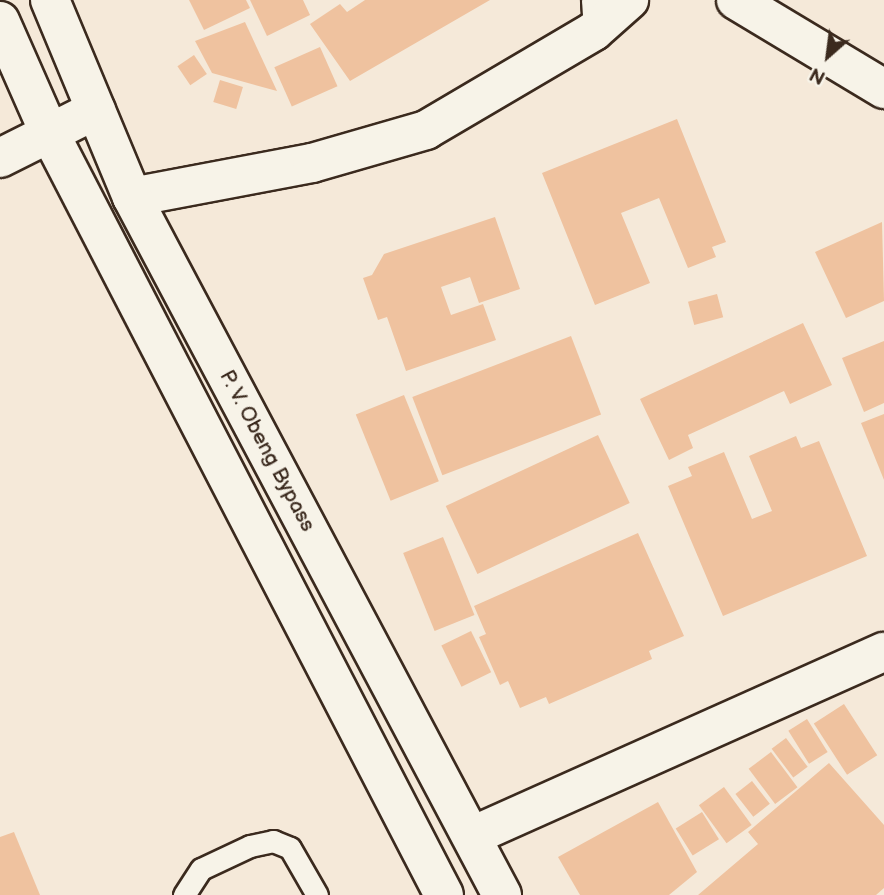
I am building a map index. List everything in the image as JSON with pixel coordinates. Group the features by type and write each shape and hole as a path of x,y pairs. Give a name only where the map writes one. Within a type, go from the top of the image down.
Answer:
{"main road":[{"name":"P. V. Obeng Bypass","path":"50,0 132,197 502,895"},
{"path":"132,197 312,163 426,130 593,16 629,0"},
{"path":"736,0 884,89"},
{"path":"0,21 49,132 444,895"},
{"path":"0,158 96,110"},
{"path":"471,836 884,652"}],"lane":[{"path":"184,895 201,870 250,846 273,841 290,848 317,895"}],"building":[{"path":"189,0 246,0 250,8 204,30"},
{"path":"250,0 303,0 310,15 267,36"},
{"path":"365,0 490,0 350,81 310,24 340,4 347,12"},
{"path":"245,22 277,91 212,73 195,41"},
{"path":"320,47 337,86 292,107 274,67"},
{"path":"194,55 207,74 190,85 177,66"},
{"path":"220,80 243,87 236,109 213,102"},
{"path":"677,119 726,242 712,247 716,257 688,268 659,198 621,213 650,283 595,305 542,173"},
{"path":"495,217 520,289 479,303 470,277 441,287 451,315 483,304 496,340 406,371 387,317 378,320 363,278 372,275 384,254"},
{"path":"882,222 884,301 846,318 815,252"},
{"path":"717,294 723,317 694,325 688,302"},
{"path":"803,323 832,385 790,404 784,391 688,435 693,448 669,460 640,399"},
{"path":"571,336 601,414 442,475 412,397"},
{"path":"884,341 884,403 864,412 842,358"},
{"path":"404,395 439,481 391,501 356,414"},
{"path":"884,414 884,480 861,423"},
{"path":"598,435 630,503 477,574 446,506"},
{"path":"796,436 801,448 819,441 867,556 723,616 668,486 692,476 688,467 724,452 752,519 772,511 749,456"},
{"path":"638,533 684,636 649,651 652,659 549,704 546,697 520,708 508,681 500,685 479,637 486,634 474,606"},
{"path":"443,537 474,615 435,631 403,553"},
{"path":"471,631 491,672 462,687 441,645"},
{"path":"844,704 877,755 847,775 814,724"},
{"path":"807,719 828,752 809,764 788,731"},
{"path":"786,738 808,767 793,778 772,749"},
{"path":"771,752 797,787 775,804 749,769"},
{"path":"829,763 884,825 884,888 876,895 698,895 758,844 748,832"},
{"path":"752,781 770,804 753,817 735,794"},
{"path":"724,787 752,825 727,843 699,805"},
{"path":"658,802 697,872 669,895 580,895 558,857"},
{"path":"702,812 719,839 693,856 676,828"},
{"path":"14,832 40,895 0,895 0,837"}]}
